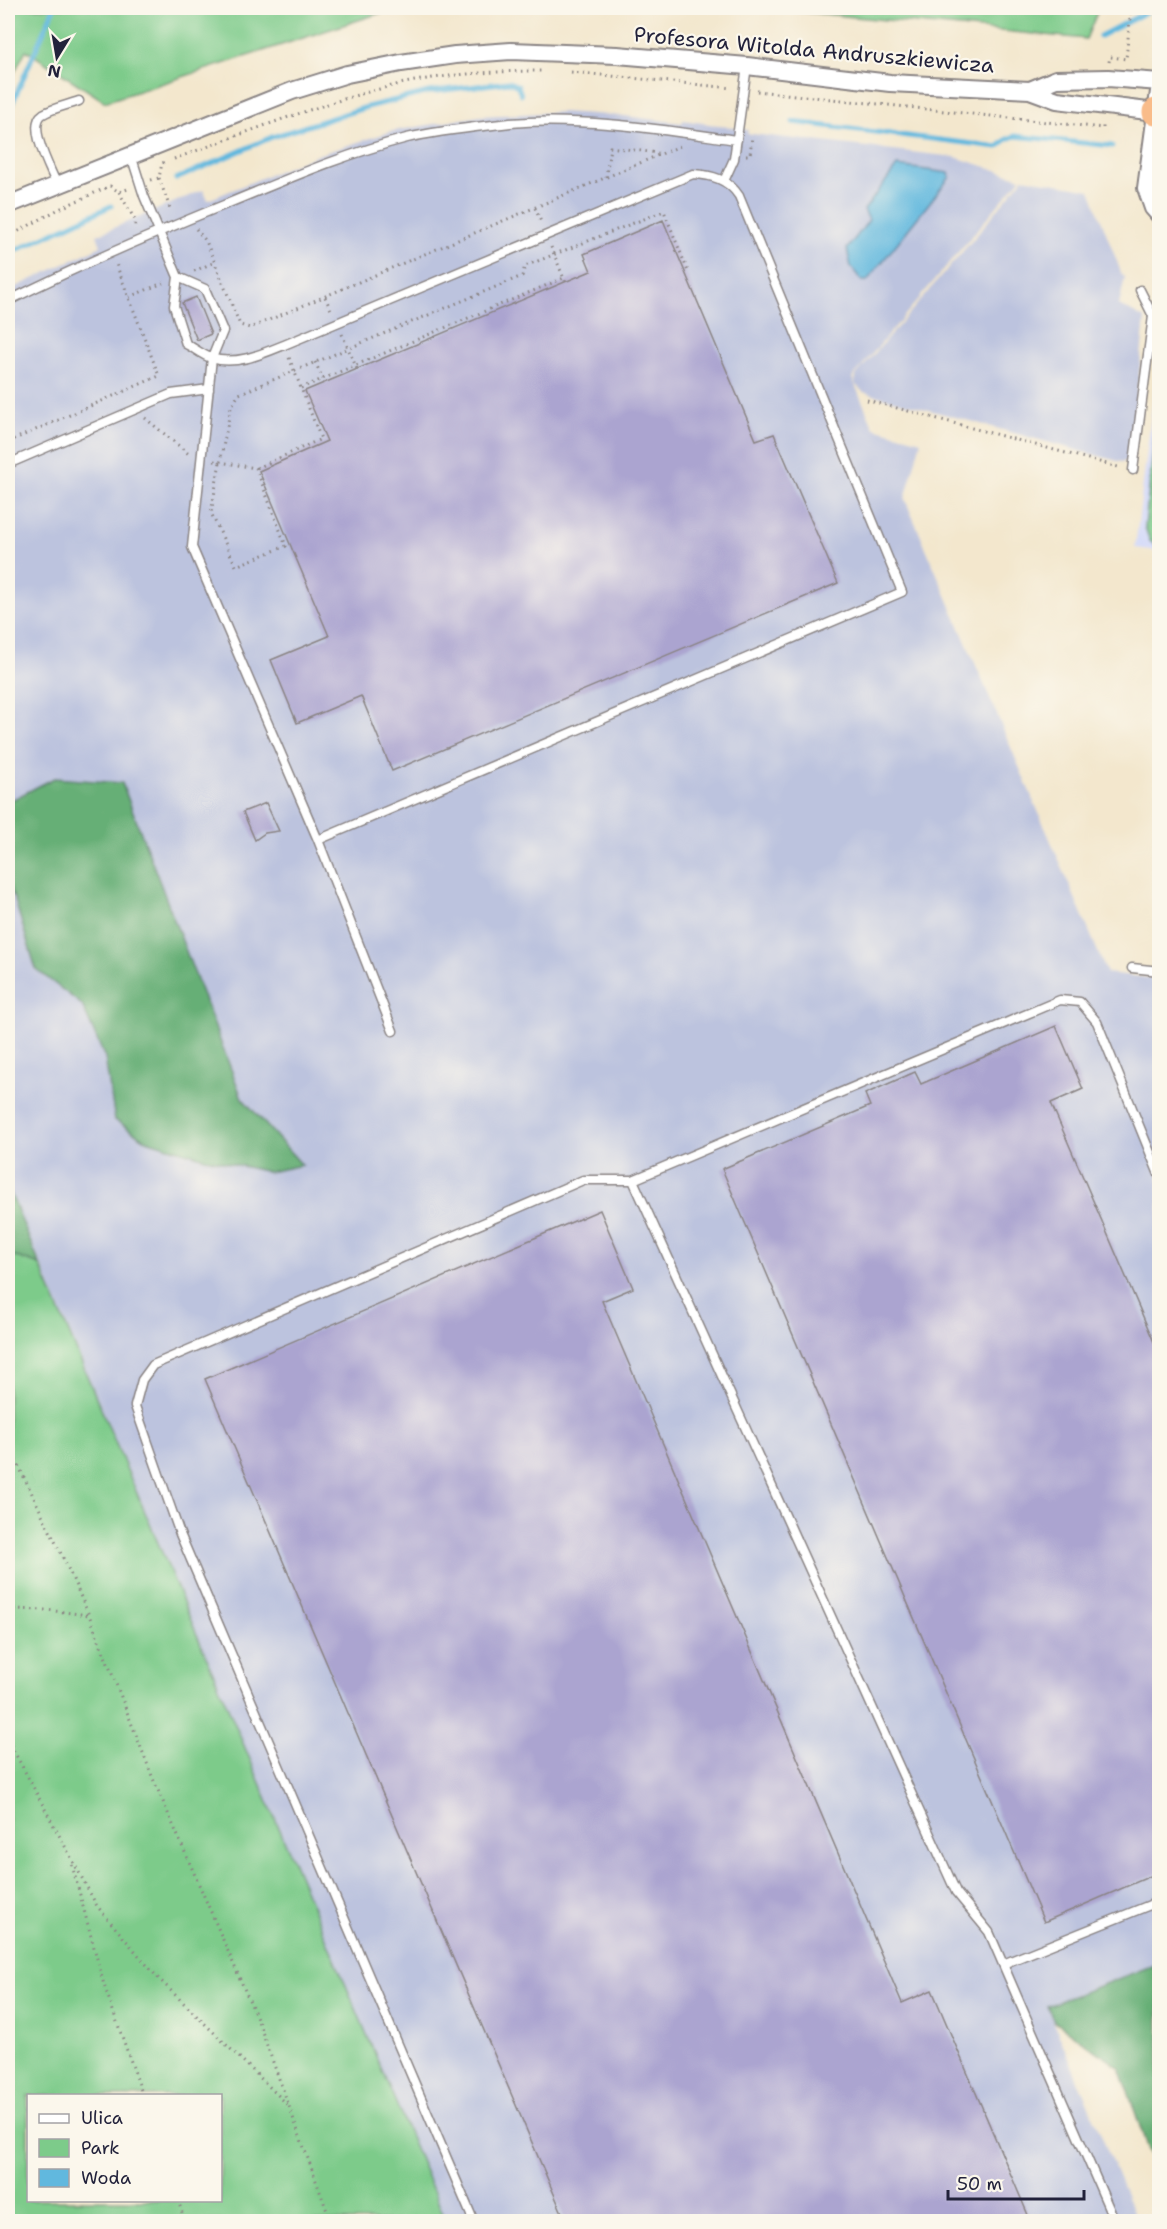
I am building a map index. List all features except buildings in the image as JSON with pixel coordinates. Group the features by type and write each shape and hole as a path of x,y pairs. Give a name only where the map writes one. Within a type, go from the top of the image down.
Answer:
{"street":[{"name":"Profesora Witolda Andruszkiewicza","path":"8,205 292,92 347,74 455,55 511,51 557,51 747,66 890,83 1030,90 1057,100 1158,112"},
{"name":"Profesora Witolda Andruszkiewicza","path":"1030,90 1056,80 1108,78 1160,83"},
{"path":"1160,83 1158,112 1146,188 1153,208 1160,216"}],"lane":[{"path":"724,181 735,154 747,66"},
{"path":"57,185 36,134 37,122 44,114 79,101"},
{"path":"8,301 111,252 192,218 360,152 408,138 512,123 567,123 672,131 737,140"},
{"path":"131,155 144,196 178,277 174,306 186,344 212,358 234,359 252,357 284,345 693,174 711,175 724,181 733,187 739,196 902,592 318,840"},
{"path":"178,277 205,289 223,331 212,358 192,547 318,840 393,1031"},
{"path":"1132,470 1153,316 1140,290"},
{"path":"8,464 171,394 209,389"},
{"path":"1132,968 1160,971"},
{"path":"474,2222 180,1534 135,1406 142,1380 153,1365 583,1180 633,1180 1060,1000 1080,1002 1097,1022 1160,1177"},
{"path":"633,1180 956,1893 989,1932 1115,2222"},
{"path":"1003,1964 1160,1901"}],"path":[{"path":"1114,57 1126,59 1131,9"},
{"path":"735,154 750,155 752,134"},
{"path":"159,178 169,212 186,205 197,232 206,241 240,326 250,328 678,146 689,148"},
{"path":"606,177 610,147 660,154"},
{"path":"119,192 135,220 135,228 126,232"},
{"path":"256,468 286,546 236,566 211,513 231,407 235,398 294,370 522,276 525,266 664,210 689,274"},
{"path":"8,442 159,376 111,252"},
{"path":"301,388 564,278"},
{"path":"135,408 188,455 256,468 321,439 284,345"},
{"path":"315,362 322,379"},
{"path":"867,400 1132,470"},
{"path":"8,1444 89,1615 154,1781 257,2018 331,2222"},
{"path":"8,1609 46,1610 89,1615"},
{"path":"8,1740 97,1906 157,1977 290,2106"},
{"path":"70,1858 104,1985 142,2094"},
{"path":"179,2202 185,2222"}],"shaded area":[{"path":"563,112 682,123 683,120 748,130 747,134 955,157 1021,178 852,378 874,428 921,441 905,499 1107,973 1159,979 1159,1963 1047,2006 1137,2221 446,2221 8,1187 8,291 101,246 97,235 203,190 208,200 320,154 393,131 480,116"},
{"path":"1023,178 1090,190 1122,275 1125,277 1119,305 1145,319 1130,460 1121,462 863,392 855,384 856,375"},
{"path":"1159,355 1159,551 1135,548"}],"green space":[{"path":"8,8 396,8 105,102 26,50 8,85"},
{"path":"761,8 1099,8 1086,39"},
{"path":"1156,423 1160,423 1159,548 1150,541 1145,527"},
{"path":"54,778 122,783 242,1098 302,1165 269,1172 205,1158 146,1140 115,1120 105,1058 82,1005 36,969 8,883 8,802"},
{"path":"8,1187 40,1265 8,1254"},
{"path":"8,1254 40,1265 446,2221 8,2221"},
{"path":"1159,1963 1159,2158 1149,2153 1120,2068 1054,2021 1047,2006"}],"water":[{"path":"897,166 949,173 950,177 867,281 862,281 851,267 847,249 869,220 864,210"}],"waterway":[{"path":"8,113 54,8"},
{"path":"1100,36 1154,8"},
{"path":"176,179 272,137 367,107 429,92 509,82 518,86 521,95"},
{"path":"793,122 998,147 1007,139 1015,136 1112,146"},
{"path":"8,254 111,206"}]}
